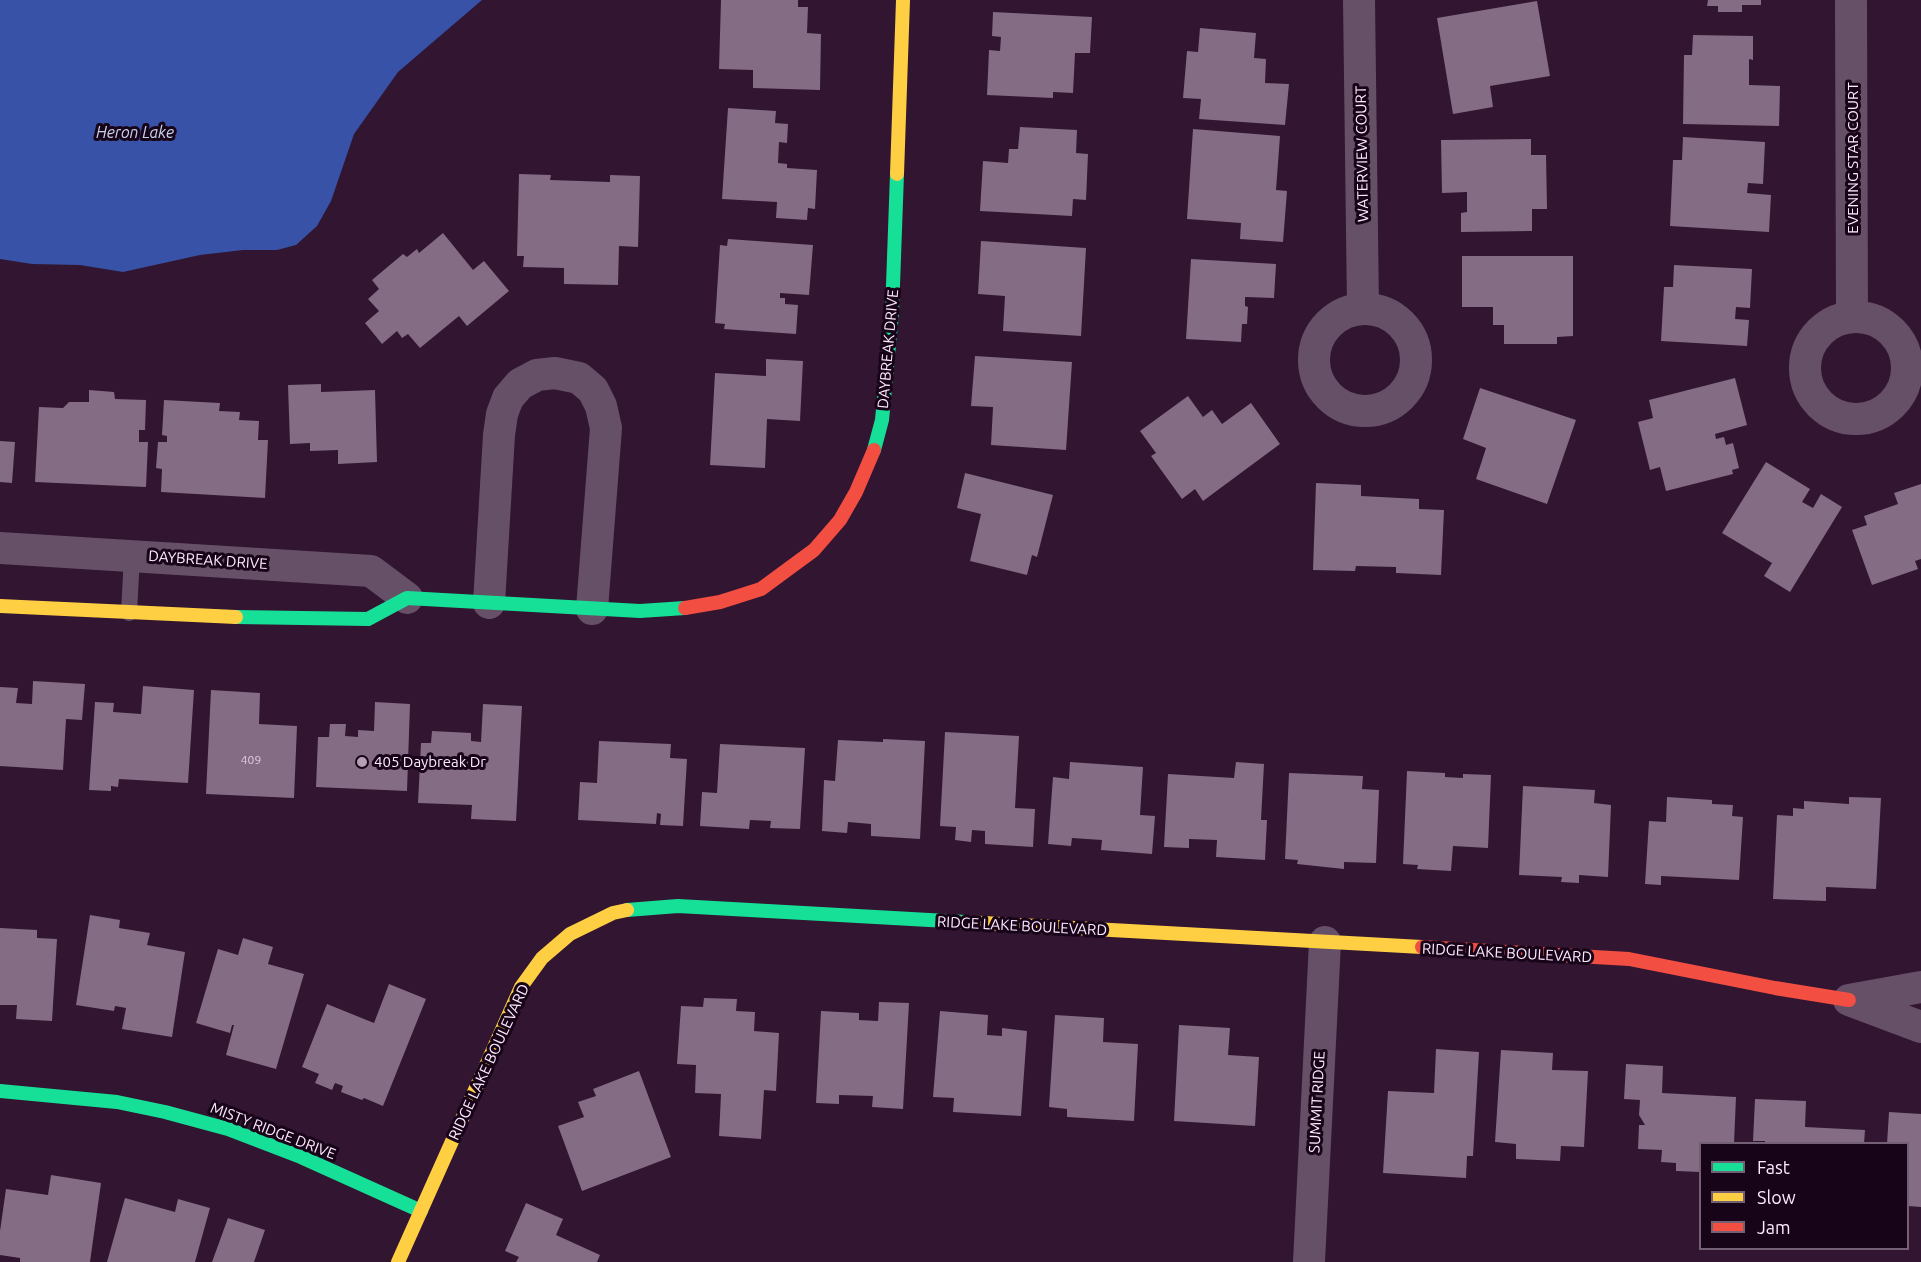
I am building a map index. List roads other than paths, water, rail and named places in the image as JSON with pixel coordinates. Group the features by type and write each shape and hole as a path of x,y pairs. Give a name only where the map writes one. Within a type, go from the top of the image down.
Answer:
{"street":[{"name":"DAYBREAK DRIVE","path":"0,548 371,571 407,598 592,609 640,611 681,609 720,602 761,589 814,550 840,520 873,455 882,420 887,389 892,313 903,0"},
{"name":"WATERVIEW COURT","path":"1359,0 1363,309"},
{"name":"EVENING STAR COURT","path":"1851,0 1852,316"},
{"path":"489,603 498,435 502,414 508,398 520,384 537,375 555,373 579,378 593,390 601,406 606,428 592,609"},
{"path":"0,606 267,620 368,619 407,598"},
{"name":"RIDGE LAKE BOULEVARD","path":"398,1262 521,987 542,958 570,934 613,913 639,908 678,906 1629,959 1849,1000 1921,1027"},
{"name":"SUMMIT RIDGE","path":"1309,1262 1325,942"},
{"name":"RIDGE LAKE BOULEVARD","path":"1849,1000 1921,987"},
{"name":"MISTY RIDGE DRIVE","path":"0,1090 117,1102 228,1129 301,1157 421,1211"}],"lane":[{"path":"129,613 132,555"}],"water":[{"name":"Heron Lake","path":"0,0 482,0 398,72 354,134 331,201 317,226 296,245 277,250 243,250 200,255 123,272 80,265 32,264 0,259"}],"place":[{"name":"405 Daybreak Dr","path":"362,762"}]}
